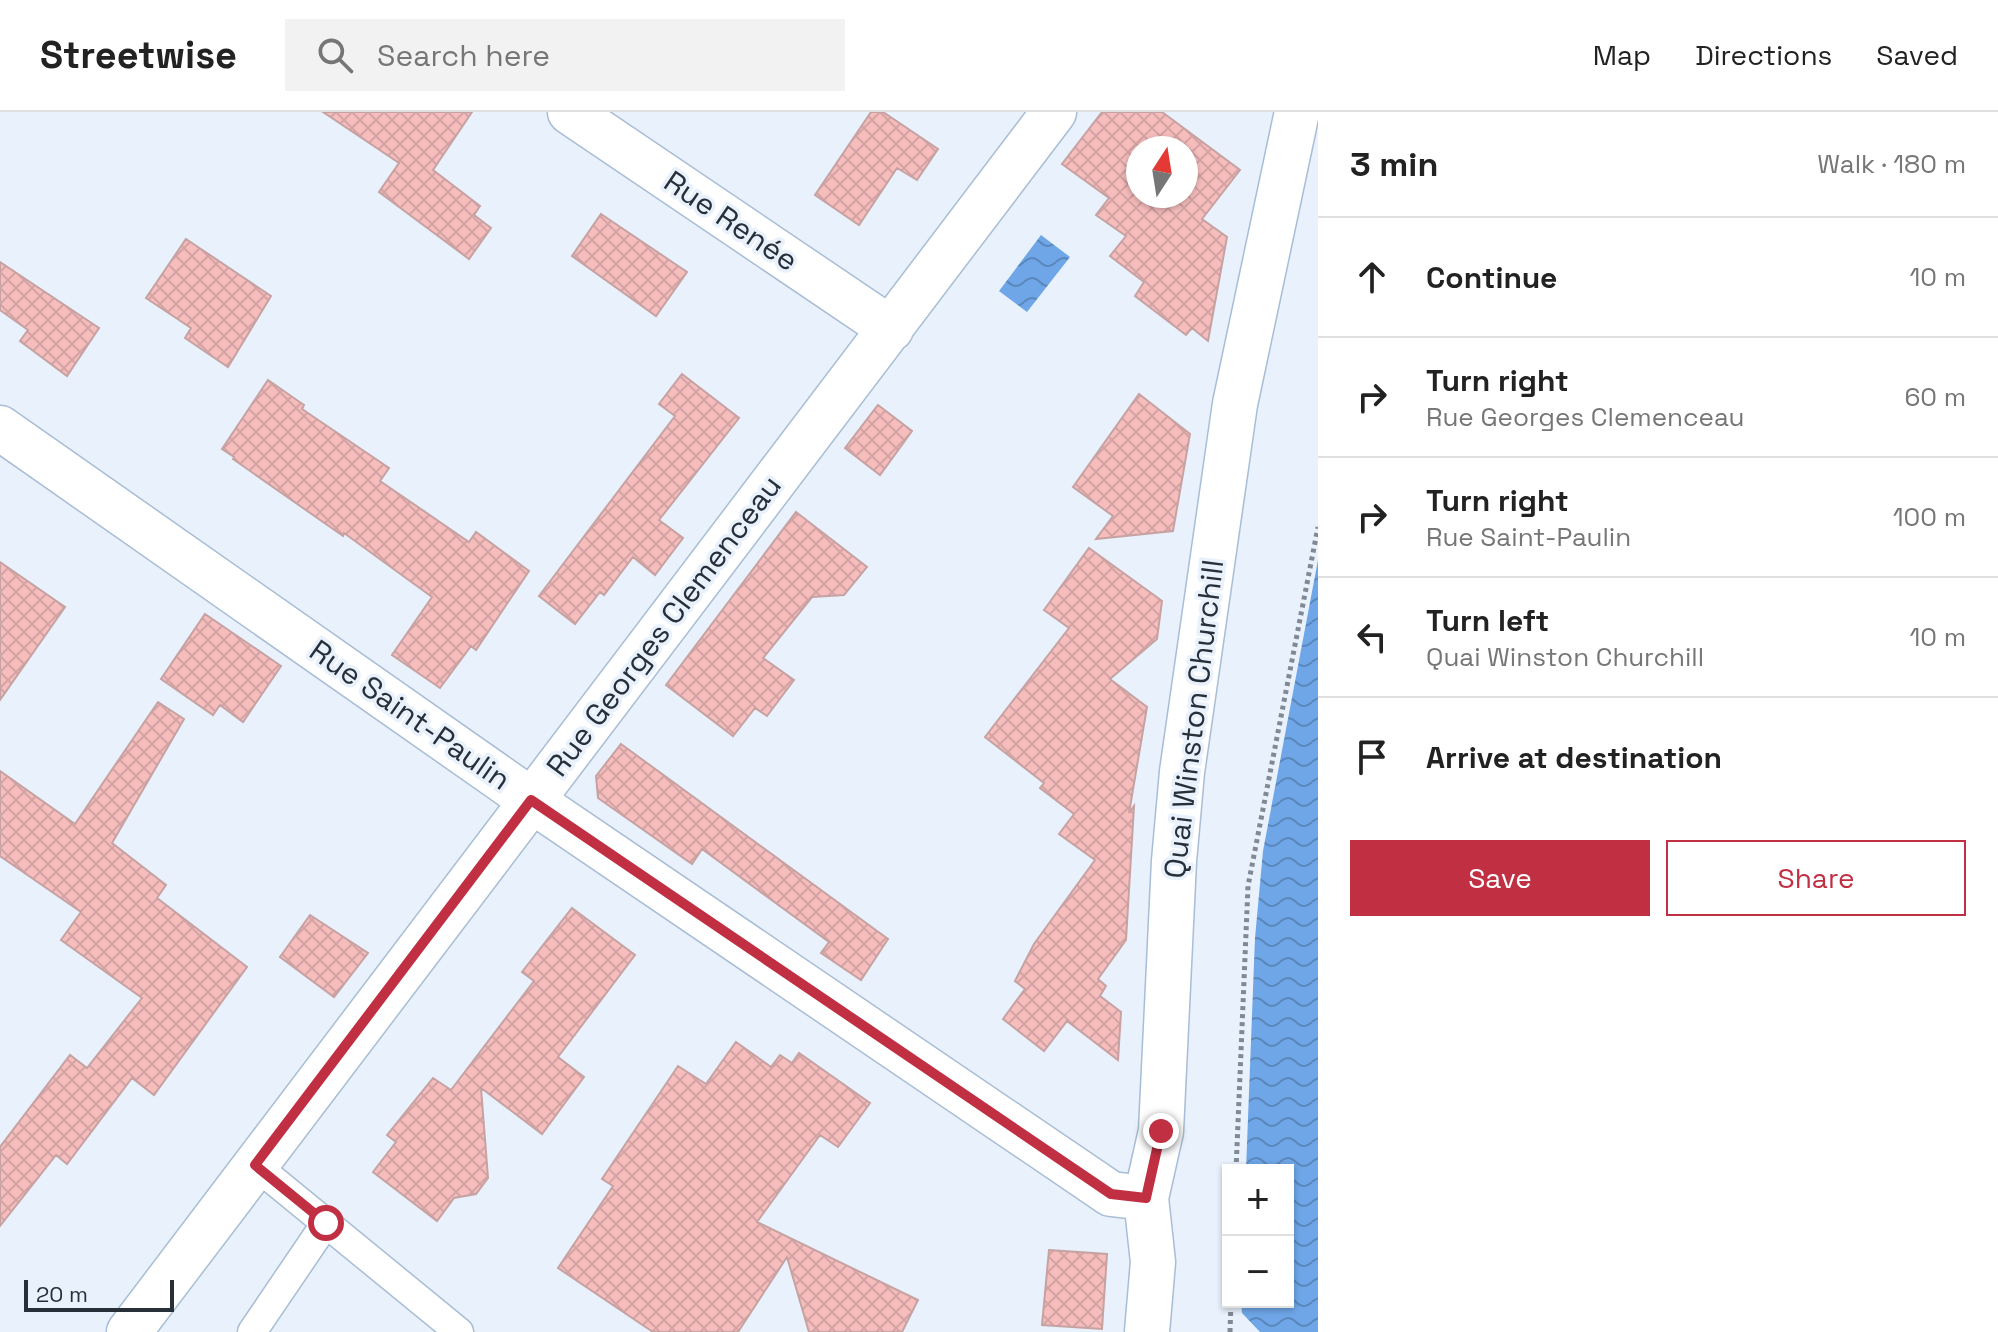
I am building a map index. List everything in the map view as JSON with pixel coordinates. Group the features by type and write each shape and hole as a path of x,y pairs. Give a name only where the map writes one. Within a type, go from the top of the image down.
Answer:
{"street":[{"name":"Rue Renée","path":"570,112 891,329"},
{"name":"Rue Georges Clemenceau","path":"129,1332 1054,112"},
{"name":"Quai Winston Churchill","path":"1147,1332 1153,1262 1146,1198 1161,1131 1174,861 1182,772 1235,404 1297,112"},
{"name":"Rue Saint-Paulin","path":"0,428 531,800 1111,1194 1146,1198"}],"lane":[{"path":"255,1165 459,1332"},
{"path":"252,1332 326,1223"}],"path":[{"path":"1236,1164 1248,886 1318,527"},
{"path":"1230,1332 1231,1308"}],"water":[{"path":"1041,235 1070,257 1027,312 999,291"},
{"path":"1318,560 1318,1332 1260,1332 1242,1313 1242,1308 1294,1308 1294,1164 1246,1164 1255,938 1263,851"}],"building":[{"path":"323,112 472,112 433,170 480,206 474,215 491,228 469,259 379,192 399,163"},
{"path":"871,112 883,112 938,149 917,180 897,168 859,225 815,195"},
{"path":"1102,112 1162,112 1194,136 1126,136 1126,208 1198,208 1198,139 1240,170 1202,219 1227,237 1208,341 1192,328 1186,335 1135,296 1144,282 1110,256 1126,236 1096,215 1109,198 1062,164"},
{"path":"601,214 687,272 656,316 572,256"},
{"path":"186,239 271,296 228,367 185,338 191,328 146,298"},
{"path":"0,262 99,328 67,376 20,341 28,330 0,310"},
{"path":"682,374 739,418 659,520 683,538 655,575 633,557 604,595 600,592 575,624 539,596 675,416 659,404"},
{"path":"268,380 304,405 302,409 389,468 380,481 469,542 476,532 529,571 476,650 471,646 440,688 392,655 432,597 222,449"},
{"path":"1139,394 1190,434 1173,531 1096,539 1113,516 1073,487"},
{"path":"878,405 912,431 880,475 845,448"},
{"path":"796,512 867,567 844,595 812,597 763,658 794,680 767,716 755,708 733,736 666,685"},
{"path":"1089,548 1162,601 1157,639 1110,679 1147,707 1129,813 1134,806 1126,940 1098,979 1106,986 1100,996 1121,1012 1118,1060 1067,1021 1044,1051 1003,1019 1025,989 1015,981 1034,944 1095,860 1059,834 1074,814 1040,788 1044,783 985,737 1069,628 1044,610"},
{"path":"0,562 65,607 0,700"},
{"path":"205,614 281,666 243,722 220,705 213,715 161,679"},
{"path":"158,702 184,719 112,843 166,885 157,898 247,967 154,1095 132,1078 67,1164 56,1155 0,1226 0,1147 70,1055 87,1068 142,998 61,940 81,912 0,856 0,771 75,824"},
{"path":"621,744 888,939 861,980 821,953 829,942 702,849 692,864 598,798 596,776"},
{"path":"572,908 635,955 558,1057 584,1077 542,1134 481,1088 488,1178 476,1194 454,1198 437,1221 373,1172 396,1142 387,1135 433,1078 451,1090 534,981 522,972"},
{"path":"310,915 368,953 334,997 280,957"},
{"path":"736,1042 771,1067 780,1055 792,1063 799,1053 870,1103 838,1147 820,1135 757,1222 918,1300 902,1332 809,1332 787,1257 738,1332 653,1332 558,1268 613,1186 602,1179 678,1066 706,1084"},
{"path":"1049,1250 1107,1254 1102,1329 1042,1325"}],"route":[{"path":"326,1223 255,1165 531,800 1111,1194 1146,1198 1161,1131"}]}
